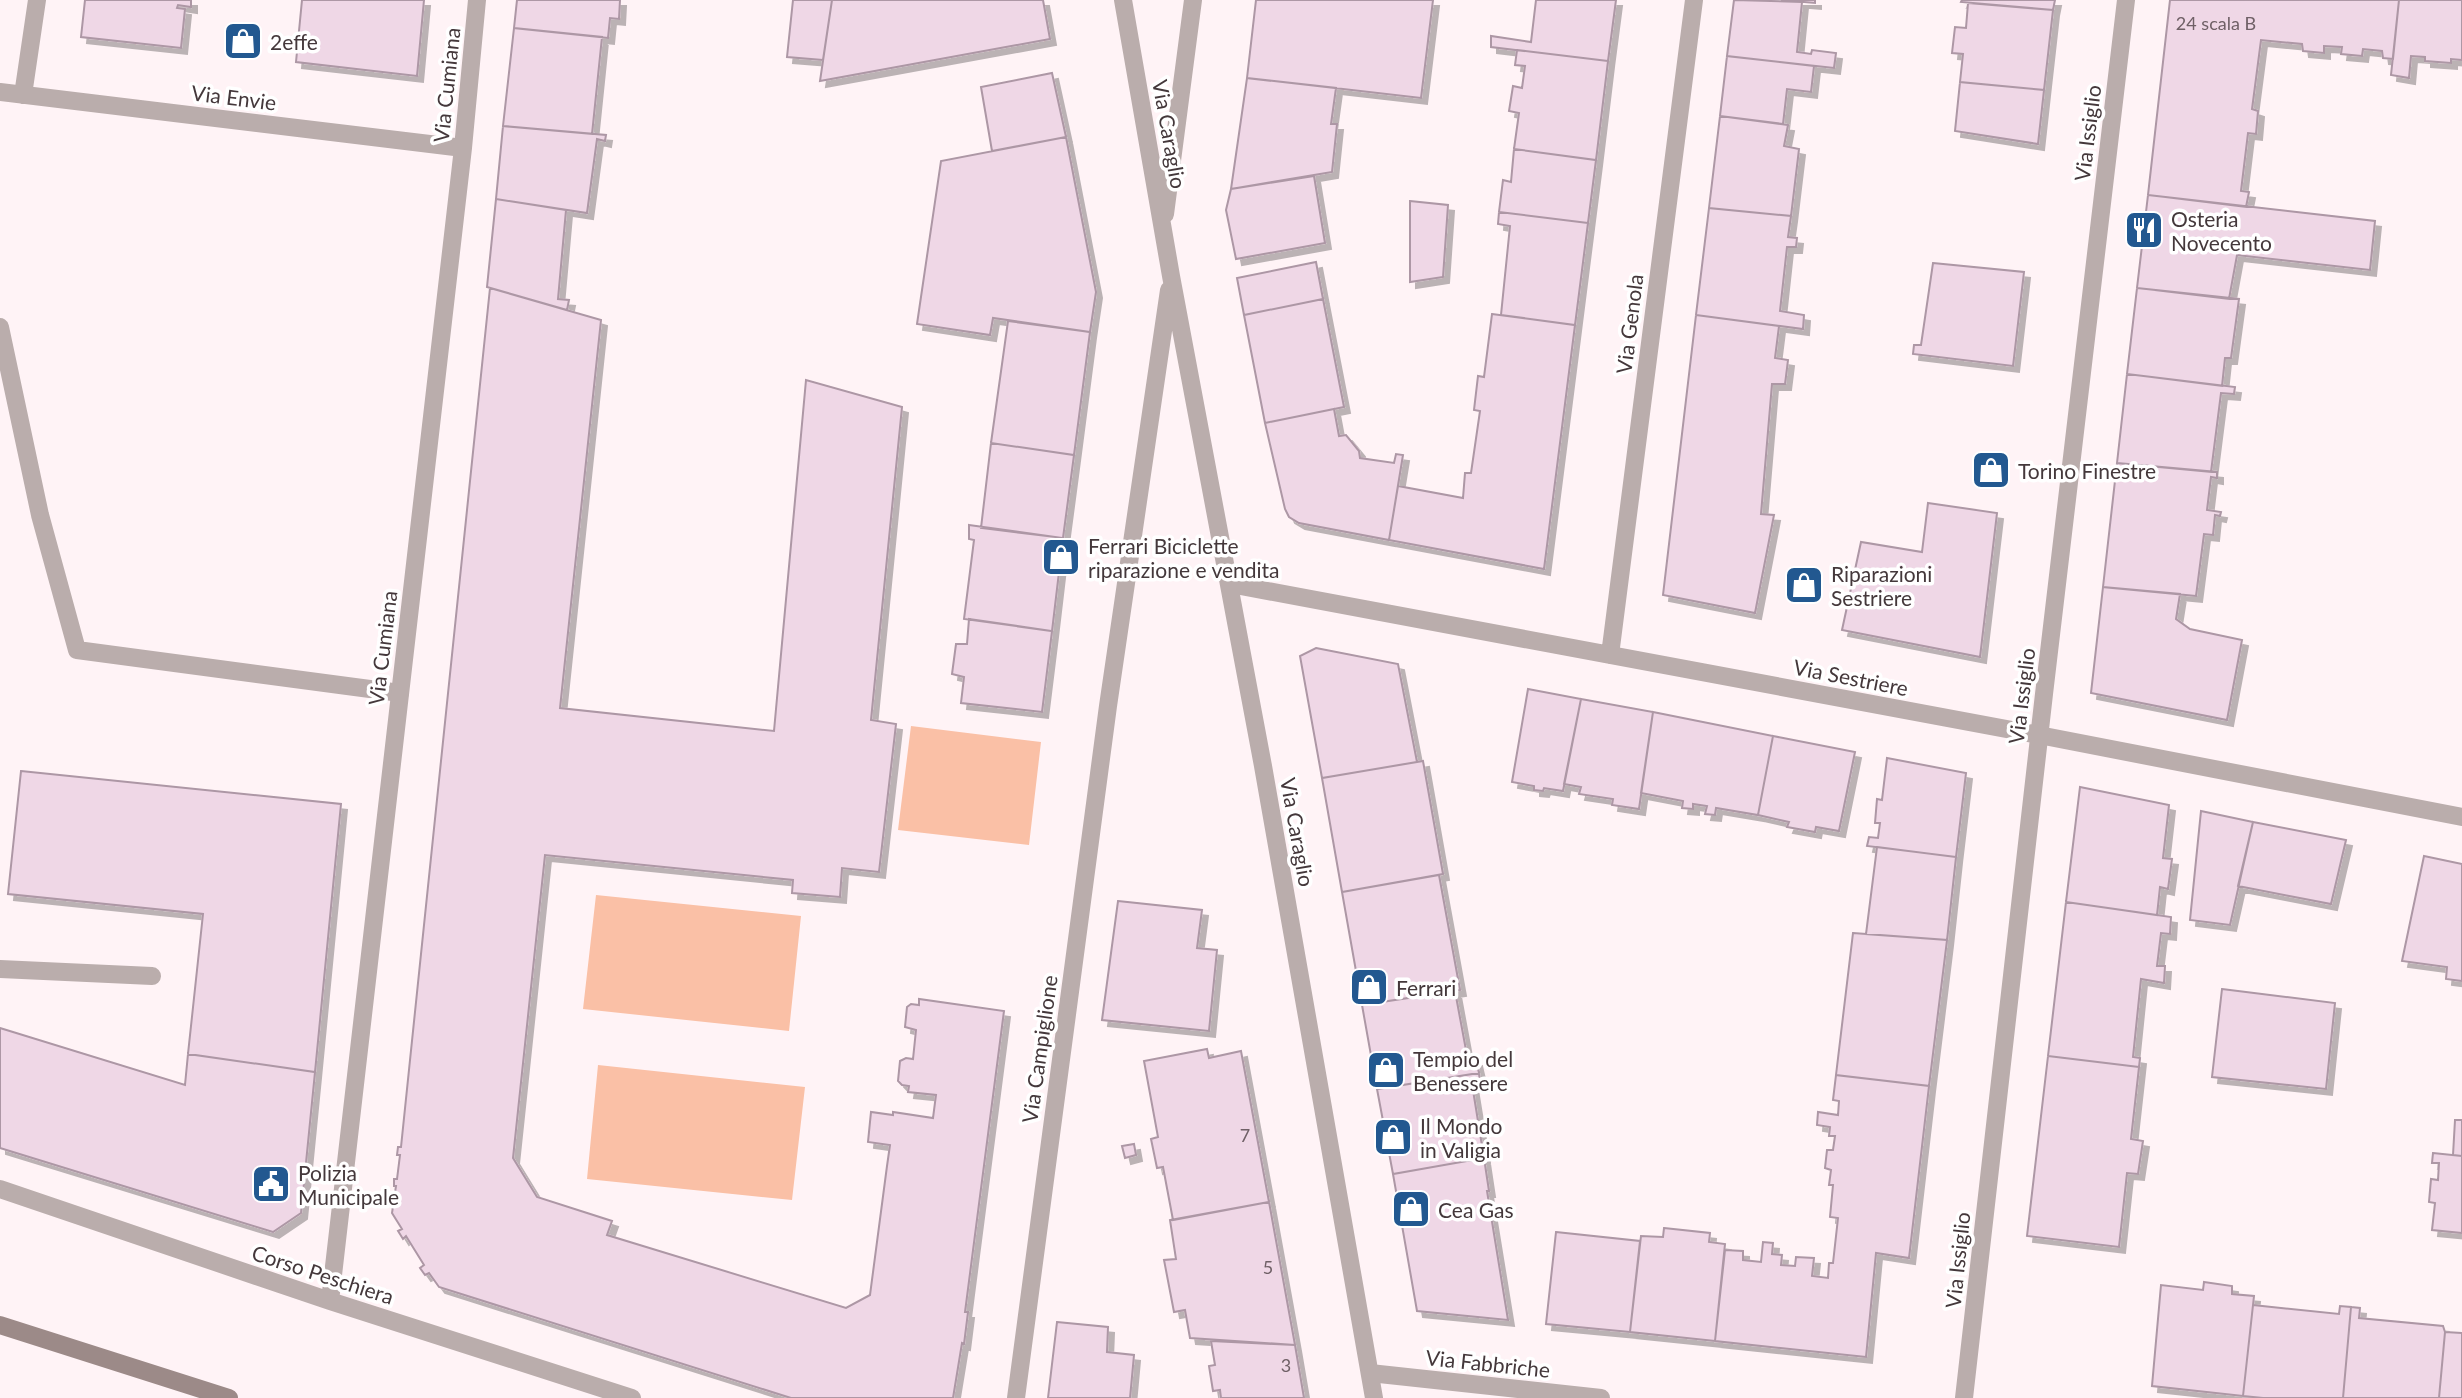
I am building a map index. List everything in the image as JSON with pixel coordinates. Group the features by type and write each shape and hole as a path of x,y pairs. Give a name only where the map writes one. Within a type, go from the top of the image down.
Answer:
{"main road":[{"path":"0,1325 229,1398"}],"street":[{"path":"23,95 37,0"},
{"name":"Via Cumiana","path":"330,1301 463,148 477,0"},
{"name":"Via Caraglio","path":"1124,0 1171,276 1230,584 1374,1398"},
{"path":"1163,231 1193,0"},
{"name":"Via Genola","path":"1610,655 1694,0"},
{"name":"Via Issiglio","path":"1964,1398 2126,0"},
{"name":"Via Envie","path":"0,92 463,148"},
{"name":"Via Caraglio","path":"1108,706 1171,276"},
{"path":"0,327 40,515 77,650 400,694"},
{"name":"Via Sestriere","path":"1230,584 2462,817"},
{"name":"Via Campiglione","path":"1016,1398 1108,706"},
{"path":"0,969 152,976"},
{"name":"Corso Peschiera","path":"0,1189 330,1301 632,1398"},
{"name":"Via Fabbriche","path":"1370,1373 1601,1398"}],"shaded area":[{"path":"911,726 1041,742 1029,845 898,830"},
{"path":"596,895 801,916 789,1031 583,1009"},
{"path":"598,1065 805,1087 792,1200 587,1179"}],"building":[{"path":"85,0 191,0 191,7 178,5 177,8 185,9 181,48 81,37"},
{"path":"302,0 424,0 417,76 296,62"},
{"path":"517,0 620,0 619,19 610,18 608,38 514,28"},
{"path":"793,0 832,0 823,60 787,57"},
{"path":"832,0 1043,0 1050,39 820,81"},
{"path":"1256,0 1433,0 1421,98 1247,78"},
{"path":"1536,0 1616,0 1608,61 1491,47 1491,36 1531,42"},
{"path":"1734,0 1802,2 1797,52 1811,54 1812,50 1836,53 1834,68 1727,56"},
{"path":"1781,0 1815,0 1815,3"},
{"path":"2055,0 2053,10 1961,2"},
{"path":"2170,0 2399,0 2393,59 2383,58 2382,51 2363,49 2362,56 2341,54 2342,47 2324,46 2324,53 2303,51 2302,44 2261,40 2252,109 2258,111 2256,134 2248,133 2241,191 2249,192 2246,207 2148,195"},
{"path":"2399,0 2462,0 2462,60 2451,59 2451,63 2425,61 2425,57 2411,56 2409,78 2391,75"},
{"path":"1968,3 2053,10 2044,90 1960,82 1963,54 1952,53 1955,27 1966,28"},
{"path":"514,28 602,37 592,134 503,126"},
{"path":"1517,50 1608,61 1596,160 1514,149 1519,113 1509,111 1513,86 1522,88 1525,66 1515,65"},
{"path":"1727,56 1814,66 1811,92 1787,89 1783,124 1720,116"},
{"path":"1052,73 1066,137 992,151 981,87"},
{"path":"1247,78 1336,88 1331,124 1337,124 1332,172 1231,189"},
{"path":"1960,82 2044,90 2038,144 1955,131"},
{"path":"1720,116 1788,125 1784,146 1799,149 1791,216 1709,208"},
{"path":"503,126 606,135 605,141 597,139 587,213 496,199"},
{"path":"1066,137 1096,292 1090,332 993,318 990,335 917,324 941,161"},
{"path":"1514,149 1596,160 1588,223 1499,212 1503,180 1511,182"},
{"path":"1314,176 1325,243 1236,259 1226,210 1231,189"},
{"path":"2148,195 2375,221 2370,270 2237,255 2229,299 2137,288"},
{"path":"496,199 566,210 558,299 569,300 567,310 487,287"},
{"path":"1410,201 1448,205 1443,277 1410,282"},
{"path":"1709,208 1791,216 1788,237 1797,238 1796,247 1787,247 1780,311 1804,315 1803,329 1696,315"},
{"path":"1499,212 1588,223 1575,325 1501,315 1510,226 1498,224"},
{"path":"1316,262 1323,299 1244,315 1237,278"},
{"path":"1933,263 2024,272 2013,366 1913,354 1914,345 1921,345"},
{"path":"490,288 601,320 560,708 774,731 806,380 902,407 871,720 896,724 879,872 842,868 840,897 792,893 793,880 545,855 513,1158 537,1197 612,1221 607,1235 846,1308 870,1295 890,1145 868,1142 871,1112 893,1115 893,1112 933,1118 936,1095 908,1092 909,1086 898,1081 900,1061 913,1059 916,1030 905,1027 907,1007 911,1004 919,1005 919,999 1004,1011 965,1312 968,1312 964,1344 962,1343 953,1398 791,1398 439,1287 429,1273 425,1275 420,1268 424,1265 406,1236 403,1239 398,1231 402,1229 392,1213 396,1186 394,1179 397,1179 400,1155 397,1155 398,1147 401,1147"},
{"path":"2137,288 2239,299 2231,358 2225,358 2222,386 2127,374"},
{"path":"1323,299 1344,407 1265,423 1244,315"},
{"path":"1492,314 1575,325 1544,569 1389,540 1398,486 1463,498 1465,473 1471,473 1480,411 1474,410 1478,376 1484,377"},
{"path":"1696,315 1779,326 1775,358 1788,360 1785,384 1772,384 1761,514 1774,515 1755,613 1663,595"},
{"path":"1008,321 1090,332 1074,455 991,443"},
{"path":"2127,374 2235,387 2234,394 2221,393 2211,472 2117,463"},
{"path":"1334,409 1339,436 1346,435 1359,451 1360,458 1394,463 1396,454 1403,455 1389,540 1299,523 1289,517 1285,509 1265,423"},
{"path":"991,443 1074,455 1063,538 981,528"},
{"path":"2117,463 2217,472 2217,478 2211,477 2207,510 2221,512 2220,516 2215,515 2213,535 2204,534 2196,596 2103,587"},
{"path":"1928,503 1997,513 1980,657 1842,630 1861,542 1922,552"},
{"path":"969,525 1063,538 1052,631 964,619 974,540 969,539"},
{"path":"2103,587 2180,594 2176,619 2190,629 2242,640 2227,720 2091,693"},
{"path":"969,619 1052,631 1042,712 961,703 964,677 952,674 956,644 967,644"},
{"path":"1316,648 1398,664 1417,762 1322,778 1300,656"},
{"path":"1528,689 1581,699 1563,791 1544,788 1543,791 1534,790 1534,786 1512,782"},
{"path":"1581,699 1653,712 1639,809 1612,805 1613,799 1579,794 1581,787 1564,784"},
{"path":"1653,712 1773,736 1758,815 1716,808 1715,815 1705,814 1707,806 1693,804 1693,809 1682,808 1683,801 1641,793"},
{"path":"1773,736 1855,752 1839,831 1816,827 1815,832 1787,827 1789,822 1758,815"},
{"path":"1887,758 1966,773 1956,857 1867,846 1869,837 1878,838 1880,823 1875,823 1877,799 1882,800"},
{"path":"1423,761 1443,874 1342,892 1322,778"},
{"path":"21,771 341,804 315,1072 188,1054 203,914 8,894"},
{"path":"2080,787 2169,805 2163,858 2172,859 2168,889 2160,887 2157,915 2066,902"},
{"path":"2201,811 2253,822 2230,925 2190,920"},
{"path":"2253,822 2346,840 2331,904 2238,886"},
{"path":"1877,847 1956,857 1947,940 1866,934"},
{"path":"2424,856 2462,864 2462,981 2446,979 2447,967 2402,961"},
{"path":"1439,875 1460,990 1362,1005 1342,892"},
{"path":"1118,901 1202,910 1197,948 1217,950 1209,1031 1102,1020"},
{"path":"2066,902 2171,917 2170,934 2161,933 2157,966 2165,966 2164,983 2141,979 2133,1057 2140,1058 2139,1067 2048,1056"},
{"path":"1853,933 1947,940 1929,1086 1836,1075"},
{"path":"2222,989 2335,1003 2326,1089 2212,1077"},
{"path":"1455,991 1468,1061 1476,1060 1479,1073 1377,1089 1362,1005"},
{"path":"0,1028 185,1085 188,1054 315,1072 301,1213 273,1232 0,1148"},
{"path":"1207,1049 1209,1058 1241,1051 1269,1202 1173,1220 1163,1167 1157,1168 1151,1139 1158,1137 1144,1061"},
{"path":"2048,1056 2139,1067 2131,1139 2143,1141 2138,1174 2127,1173 2119,1247 2027,1236"},
{"path":"1479,1073 1480,1083 1472,1084 1484,1158 1393,1174 1377,1089"},
{"path":"1836,1075 1929,1086 1909,1258 1876,1253 1866,1357 1715,1341 1725,1250 1743,1251 1743,1260 1761,1262 1763,1242 1773,1243 1772,1254 1782,1255 1781,1265 1795,1266 1796,1257 1814,1258 1812,1276 1828,1278 1829,1263 1833,1263 1838,1218 1830,1217 1833,1185 1829,1185 1831,1170 1825,1168 1827,1150 1833,1150 1835,1136 1829,1136 1830,1127 1817,1125 1818,1112 1838,1115 1839,1101 1833,1100"},
{"path":"2455,1120 2462,1120 2462,1156 2453,1155"},
{"path":"1134,1144 1136,1155 1125,1158 1122,1146"},
{"path":"2433,1153 2462,1156 2462,1233 2432,1230 2435,1203 2429,1202 2431,1179 2438,1180 2439,1163 2432,1163"},
{"path":"1484,1158 1508,1320 1417,1311 1393,1174"},
{"path":"1269,1202 1295,1345 1190,1338 1185,1310 1174,1312 1164,1260 1176,1259 1170,1220"},
{"path":"1664,1228 1710,1233 1709,1242 1725,1244 1715,1341 1630,1332 1641,1236 1663,1237"},
{"path":"1556,1232 1640,1241 1630,1332 1546,1324"},
{"path":"2204,1282 2232,1286 2232,1294 2254,1296 2243,1396 2152,1386 2161,1285 2203,1290"},
{"path":"2253,1305 2339,1314 2340,1306 2351,1307 2343,1398 2243,1396"},
{"path":"2351,1307 2360,1308 2359,1318 2443,1326 2445,1332 2439,1398 2343,1398"},
{"path":"1057,1322 1108,1327 1107,1352 1134,1355 1130,1398 1048,1398"},
{"path":"2445,1332 2462,1333 2462,1398 2439,1398"},
{"path":"1211,1341 1295,1345 1304,1398 1221,1398 1220,1390 1213,1391 1209,1366 1215,1365"}],"place":[{"name":"2effe","path":"243,41"},
{"name":"Osteria Novecento","path":"2144,230"},
{"name":"Torino Finestre","path":"1991,470"},
{"name":"Ferrari Biciclette riparazione e vendita","path":"1061,557"},
{"name":"Riparazioni Sestriere","path":"1804,585"},
{"name":"Ferrari","path":"1369,987"},
{"name":"Tempio del Benessere","path":"1386,1070"},
{"name":"Il Mondo in Valigia","path":"1393,1137"},
{"name":"Polizia Municipale","path":"271,1184"},
{"name":"Cea Gas","path":"1411,1209"}]}
